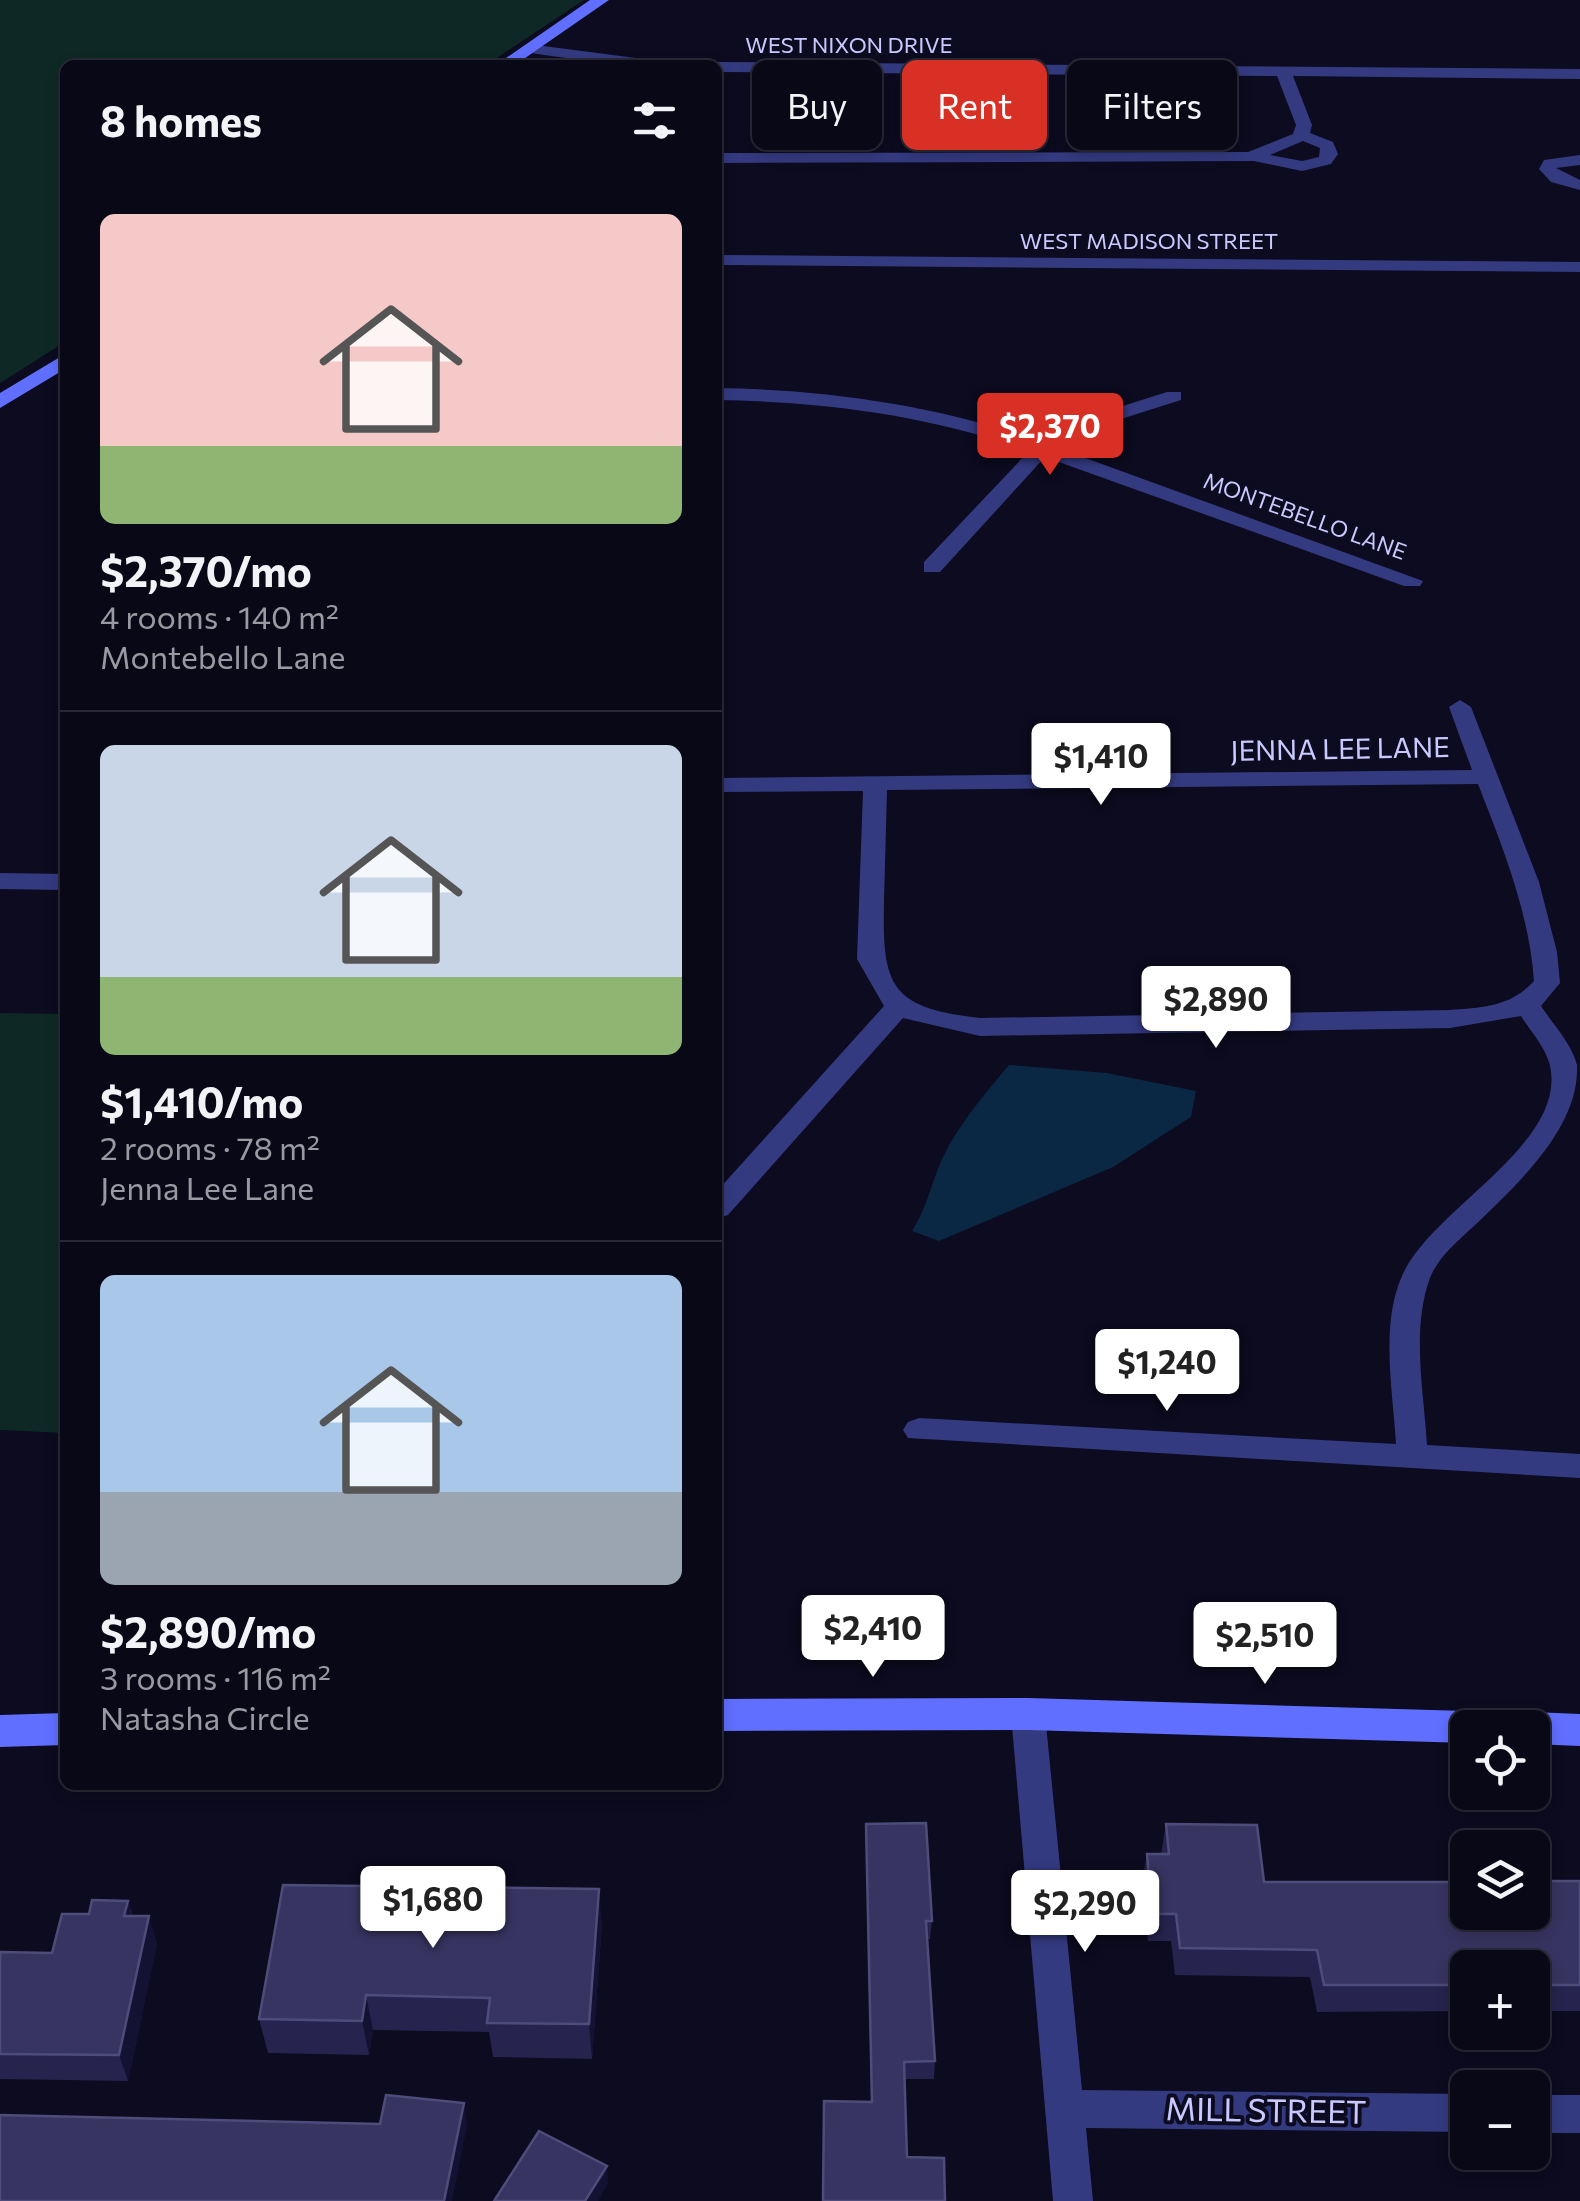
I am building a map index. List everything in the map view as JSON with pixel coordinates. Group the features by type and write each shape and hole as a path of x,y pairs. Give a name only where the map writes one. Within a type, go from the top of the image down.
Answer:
{"main road":[{"path":"512,60 601,0"},
{"path":"0,402 60,364"},
{"path":"722,1715 1028,1714 1450,1727"},
{"path":"0,1731 60,1729"},
{"path":"1550,1729 1580,1730"}],"street":[{"path":"528,49 613,60"},
{"name":"WEST NIXON DRIVE","path":"722,67 1580,74"},
{"path":"1283,71 1304,125 1301,135"},
{"path":"722,158 1208,160 1252,156 1302,166 1325,162 1330,154 1327,146 1301,135 1252,156"},
{"path":"1580,160 1550,164 1547,169 1557,178 1580,185"},
{"name":"WEST MADISON STREET","path":"722,260 1580,266"},
{"name":"MONTEBELLO LANE","path":"722,394 776,395 896,408 1042,450 1412,581"},
{"path":"932,566 1042,450 1095,421 1174,396"},
{"path":"876,782 870,959 877,984 898,1007 936,1022 980,1027 1450,1019 1500,1014 1528,1005 1547,983 1547,965 1530,895 1460,707"},
{"name":"JENNA LEE LANE","path":"722,785 1483,777"},
{"path":"0,881 60,882"},
{"path":"1412,1459 1409,1294 1423,1262 1539,1147 1561,1117 1567,1100 1564,1066 1528,1005"},
{"path":"722,1204 898,1007"},
{"path":"919,1430 1580,1466"},
{"path":"1028,1714 1073,2201"},
{"name":"MILL STREET","path":"1065,2109 1450,2113"},
{"path":"1550,2114 1580,2114"}],"green space":[{"path":"0,0 584,0 494,60 60,60 60,345 0,383"},
{"path":"0,1013 60,1014 60,1433 0,1430"}],"water":[{"path":"1009,1065 1107,1073 1196,1091 1191,1117 1113,1167 939,1241 912,1231 954,1137"}],"building":[{"path":"926,1823 932,1921 926,1921 935,2061 904,2062 907,2157 944,2158 945,2201 823,2201 824,2101 872,2102 866,1824"},
{"path":"1166,1824 1257,1825 1264,1882 1450,1882 1450,1930 1550,1930 1550,1881 1580,1881 1580,1985 1550,1985 1550,1950 1450,1950 1450,1985 1324,1985 1317,1950 1180,1948 1176,1914 1152,1914 1147,1854 1169,1854"},
{"path":"283,1885 599,1889 589,2024 487,2023 490,1998 366,1995 362,2021 259,2019"},
{"path":"92,1900 128,1901 124,1916 149,1916 119,2055 0,2054 0,1952 52,1953 62,1914 89,1914"},
{"path":"386,2095 464,2103 444,2201 0,2201 0,2115 380,2124"},
{"path":"539,2131 607,2166 585,2201 494,2201"}]}
